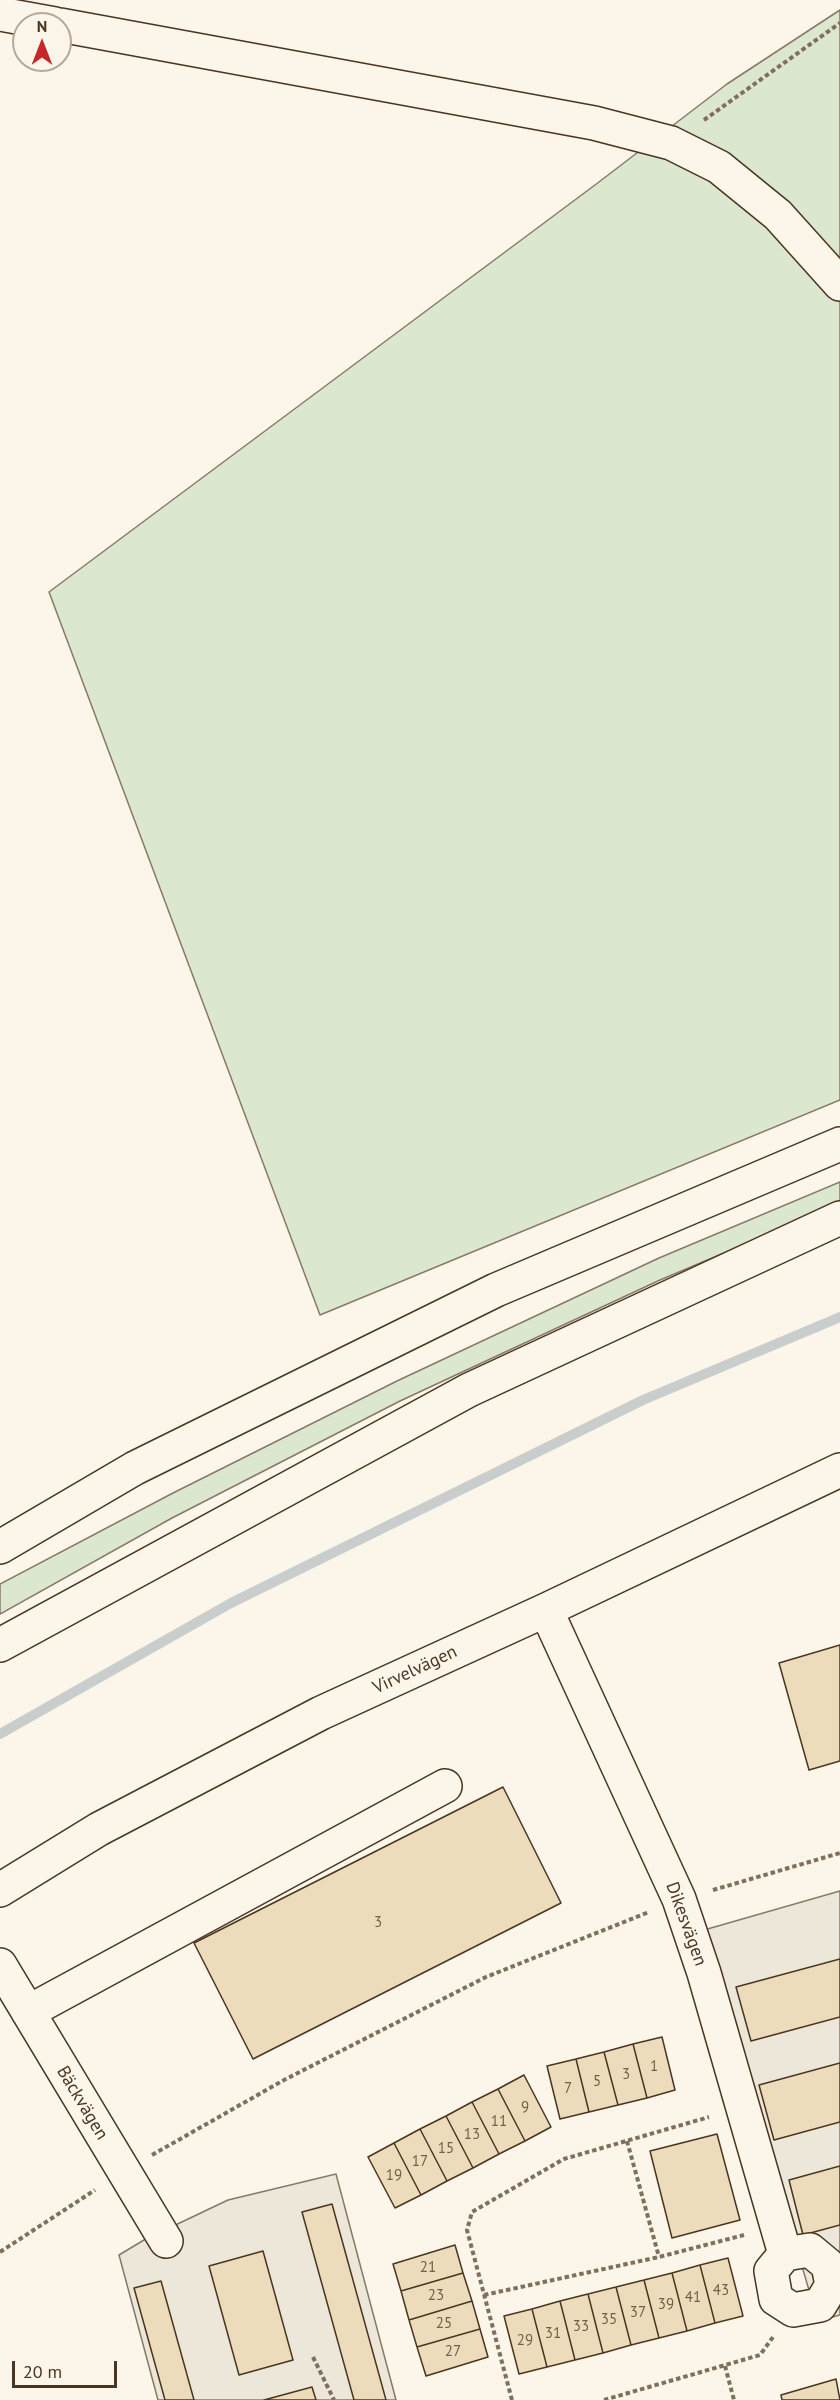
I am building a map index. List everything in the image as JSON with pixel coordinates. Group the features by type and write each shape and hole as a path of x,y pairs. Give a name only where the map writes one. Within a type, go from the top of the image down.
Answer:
{"main road":[{"path":"72,27 594,123 671,143 719,167 778,215 840,284"},
{"path":"0,1547 135,1468 496,1290 840,1144"},
{"path":"0,1645 469,1390 840,1218"},
{"name":"Virvelvägen","path":"0,1890 99,1829 321,1713 546,1610 840,1470"},
{"name":"Dikesvägen","path":"546,1610 679,1899 704,1973 781,2240"},
{"path":"28,2012 445,1786"},
{"name":"Bäckvägen","path":"0,1965 166,2241"},
{"path":"781,2240 810,2250 828,2265 832,2285 820,2305 793,2310 776,2299 771,2271 781,2240"}],"path":[{"path":"671,143 840,23"},
{"path":"0,2252 123,2171 285,2080 486,1977 679,1899 840,1853"},
{"path":"512,2400 467,2230 472,2212 564,2159 743,2108"},
{"path":"627,2141 659,2257"},
{"path":"484,2295 659,2257 781,2240"},
{"path":"604,2400 760,2355 793,2310"},
{"path":"313,2357 334,2400"},
{"path":"725,2366 734,2400"}],"green space":[{"path":"840,10 840,1100 320,1315 49,592 727,84"},
{"path":"840,1182 840,1204 660,1280 400,1401 172,1518 0,1614 0,1584 173,1493 397,1381 659,1258"}],"shaded area":[{"path":"840,1891 840,2315 818,2321 704,1930"},
{"path":"336,2174 396,2400 158,2400 119,2255 144,2240 228,2200"}],"building":[{"path":"840,1645 840,1761 809,1770 779,1663"},
{"path":"503,1787 561,1903 253,2059 194,1943"},
{"path":"840,1959 840,2017 751,2041 736,1987"},
{"path":"662,2037 675,2090 647,2098 633,2044"},
{"path":"633,2044 647,2098 618,2105 604,2052"},
{"path":"604,2052 618,2105 589,2112 576,2059"},
{"path":"576,2059 589,2112 560,2119 547,2066"},
{"path":"840,2063 840,2122 774,2140 759,2085"},
{"path":"524,2075 551,2127 525,2141 498,2089"},
{"path":"498,2089 525,2141 499,2154 472,2102"},
{"path":"472,2102 499,2154 473,2168 446,2116"},
{"path":"446,2116 473,2168 447,2181 420,2129"},
{"path":"420,2129 447,2181 421,2195 394,2143"},
{"path":"717,2134 740,2220 672,2238 650,2151"},
{"path":"394,2143 421,2195 395,2208 368,2157"},
{"path":"840,2166 840,2225 803,2235 789,2180"},
{"path":"332,2204 386,2400 354,2400 302,2212"},
{"path":"455,2245 463,2273 401,2291 393,2264"},
{"path":"263,2251 293,2360 239,2375 209,2266"},
{"path":"728,2258 743,2316 715,2323 700,2265"},
{"path":"700,2265 715,2323 687,2331 672,2273"},
{"path":"463,2273 472,2301 409,2320 401,2291"},
{"path":"672,2273 687,2331 659,2338 644,2280"},
{"path":"644,2280 659,2338 631,2345 616,2287"},
{"path":"161,2281 194,2400 165,2400 134,2288"},
{"path":"616,2287 631,2345 603,2353 588,2294"},
{"path":"588,2294 603,2353 575,2360 560,2301"},
{"path":"472,2301 480,2329 417,2347 409,2320"},
{"path":"560,2301 575,2360 547,2367 532,2309"},
{"path":"532,2309 547,2367 519,2374 504,2316"},
{"path":"480,2329 488,2357 426,2376 417,2347"},
{"path":"836,2379 840,2400 782,2400 781,2395"},
{"path":"312,2387 316,2400 264,2400"}],"waterway":[{"path":"0,1734 231,1603 643,1400 840,1317"}]}
